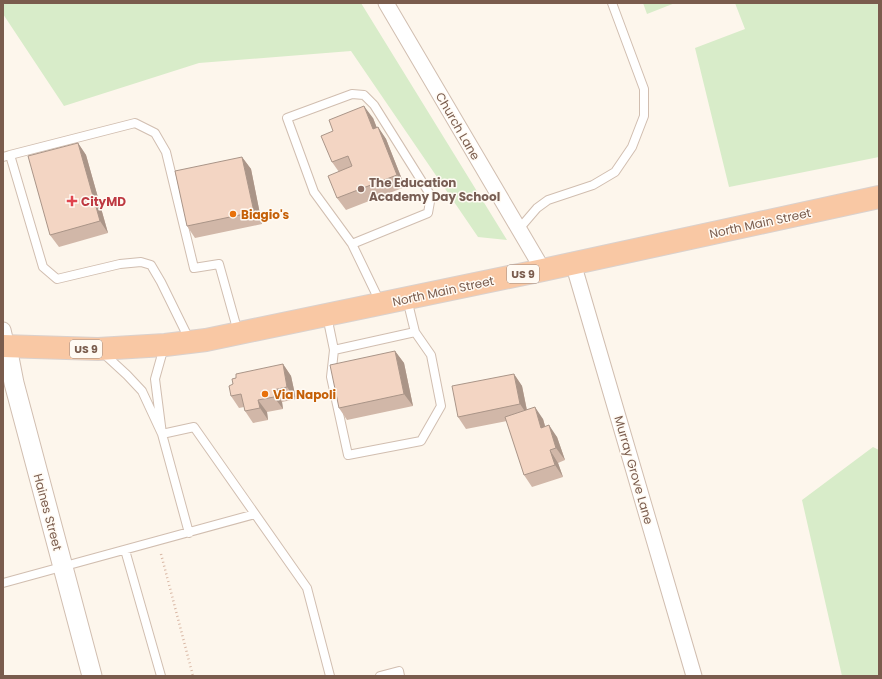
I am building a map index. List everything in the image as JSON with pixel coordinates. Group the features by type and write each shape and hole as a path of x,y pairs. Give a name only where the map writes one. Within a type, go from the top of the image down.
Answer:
{"highway":[{"name":"North Main Street","path":"4,341 98,349 190,342 238,334 543,270 879,197"}],"street":[{"name":"Church Lane","path":"386,3 543,270"},
{"name":"Murray Grove Lane","path":"573,263 694,676"},
{"name":"Haines Street","path":"4,341 62,568 92,676"}],"lane":[{"path":"519,229 537,208 548,200 593,185 615,172 632,147 644,116 644,89 612,3"},
{"path":"352,244 428,213 431,196 374,105 364,95 352,94 287,118 314,192 352,244 381,304"},
{"path":"190,342 161,282 151,265 141,262 120,264 57,279 43,267 7,156 135,123 155,133 166,152 194,268 219,264 238,334"},
{"path":"327,315 334,350 331,377 348,455 421,441 441,406 431,355 415,332 407,298"},
{"path":"334,350 415,332"},
{"path":"165,345 155,379 162,434 189,533"},
{"path":"98,349 127,375 142,391 162,434"},
{"path":"162,434 194,427 307,588 330,676"},
{"path":"3,583 255,514"},
{"path":"125,550 161,676"},
{"path":"380,676 399,671 400,676"}],"path":[{"path":"161,554 193,676"}],"green space":[{"path":"3,3 361,3 507,240 478,237 351,51 199,63 64,106 3,14"},
{"path":"643,3 675,3 647,14"},
{"path":"735,3 879,3 879,157 729,187 695,48 745,29"},
{"path":"873,447 879,450 879,676 842,676 802,500"}],"building":[{"path":"364,106 373,129 378,127 397,175 337,198 328,176 352,166 348,156 332,162 321,136 333,131 329,120"},
{"name":"CityMD","path":"78,143 100,221 50,235 28,156"},
{"path":"242,157 254,212 187,226 175,171"},
{"path":"395,351 404,394 339,408 330,365"},
{"path":"283,364 287,387 273,390 274,397 258,400 260,408 245,411 241,394 231,396 229,386 233,384 232,379 236,378 236,374"},
{"path":"514,374 520,404 458,417 452,386"},
{"path":"535,407 541,428 549,425 556,448 550,450 555,465 524,475 505,417"}],"place":[{"name":"The Education Academy Day School","path":"361,189"},
{"name":"CityMD","path":"72,201"},
{"name":"Biagio's","path":"233,214"},
{"name":"Via Napoli","path":"265,394"}]}
